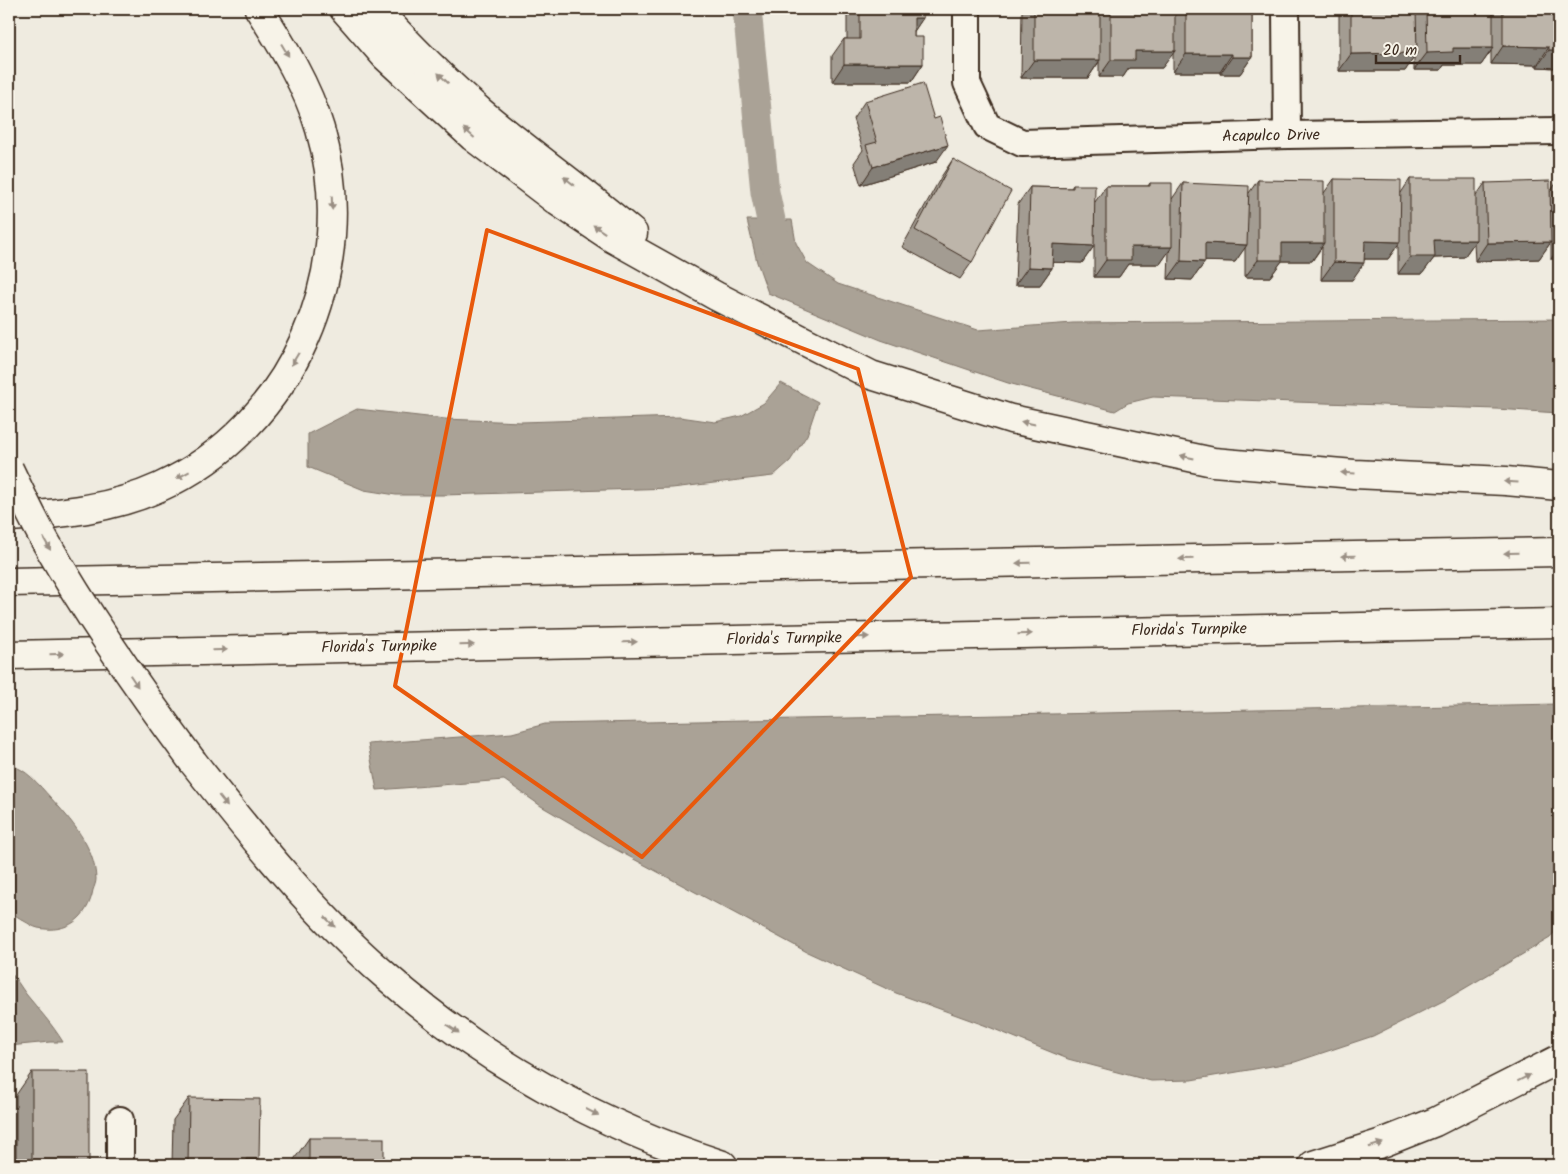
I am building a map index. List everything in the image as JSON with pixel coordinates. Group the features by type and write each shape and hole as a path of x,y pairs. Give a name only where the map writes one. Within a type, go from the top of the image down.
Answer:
{"highway":[{"path":"9,517 90,509 127,499 160,487 194,469 227,445 255,415 276,391 298,353 317,310 324,285 331,245 332,204 328,164 321,130 308,92 286,52 258,9"},
{"path":"344,9 385,56 474,137 557,201 614,239 716,296 871,375 1011,419 1213,462 1354,474 1506,481 1559,486"},
{"path":"376,9 416,51 475,107 622,224 687,279"},
{"path":"9,469 47,544 91,616 147,700 238,819 325,918 385,975 436,1017 498,1059 553,1093 618,1126 679,1151 723,1165"},
{"path":"9,582 1559,552"},
{"name":"Florida's Turnpike","path":"9,655 1559,623"},
{"path":"1313,1165 1382,1143 1435,1122 1559,1059"}],"street":[{"name":"Acapulco Drive","path":"967,9 967,83 987,126 1022,143 1287,135 1559,131"},
{"path":"1286,9 1287,135"},
{"path":"120,1120 120,1165"}],"highlighted area":[{"path":"487,230 858,369 911,577 642,857 395,686"}],"shaded area":[{"path":"747,220 792,220 796,243 807,263 838,284 978,330 1073,323 1559,319 1559,413 1496,409 1153,397 1128,403 1115,411 1008,383 881,340 768,293 757,262"},
{"path":"781,383 818,402 807,435 790,461 773,476 672,488 396,495 364,490 308,467 308,434 357,409 445,419 521,422 680,417 715,422 741,416 764,403"},
{"path":"1559,704 1559,926 1550,938 1445,1000 1373,1036 1295,1062 1191,1080 1151,1081 1068,1059 984,1025 896,993 807,952 615,849 541,806 504,780 377,790 368,744 512,733 545,724"},
{"path":"9,765 27,773 58,806 74,825 87,845 95,867 96,879 86,909 74,922 58,929 36,927 9,910"},
{"path":"9,971 50,1023 63,1042 9,1046"}],"building":[{"path":"860,9 923,9 923,18 914,18 914,37 923,37 923,64 844,64 844,39 860,39"},
{"path":"1034,9 1100,9 1100,60 1034,60"},
{"path":"1111,9 1175,9 1175,51 1135,51 1135,60 1111,60"},
{"path":"1186,9 1252,9 1252,57 1232,57 1232,54 1186,54"},
{"path":"1351,9 1416,9 1417,53 1351,54"},
{"path":"1426,9 1493,9 1493,48 1453,48 1453,52 1427,53"},
{"path":"1503,9 1559,9 1559,50 1549,50 1549,47 1503,46"},
{"path":"923,83 934,119 940,117 948,145 873,167 866,145 877,142 865,101"},
{"path":"953,159 1011,191 972,262 915,230"},
{"path":"1334,179 1401,180 1400,242 1365,241 1364,263 1334,262"},
{"path":"1410,179 1476,179 1476,240 1434,240 1435,257 1410,257"},
{"path":"1258,180 1324,181 1324,243 1282,243 1282,260 1258,260"},
{"path":"1550,181 1551,242 1487,243 1485,183"},
{"path":"1150,183 1172,183 1172,247 1131,247 1131,260 1106,260 1106,186 1150,186"},
{"path":"1183,183 1249,186 1247,245 1205,243 1205,262 1181,261"},
{"path":"1073,185 1095,185 1094,246 1053,244 1052,268 1028,267 1030,187 1073,188"},
{"path":"32,1072 89,1072 89,1165 32,1165"},
{"path":"189,1098 260,1099 259,1159 246,1159 246,1165 188,1165"},
{"path":"309,1138 384,1138 384,1165 309,1165"}],"waterway":[{"path":"747,9 765,192 779,258"}]}
